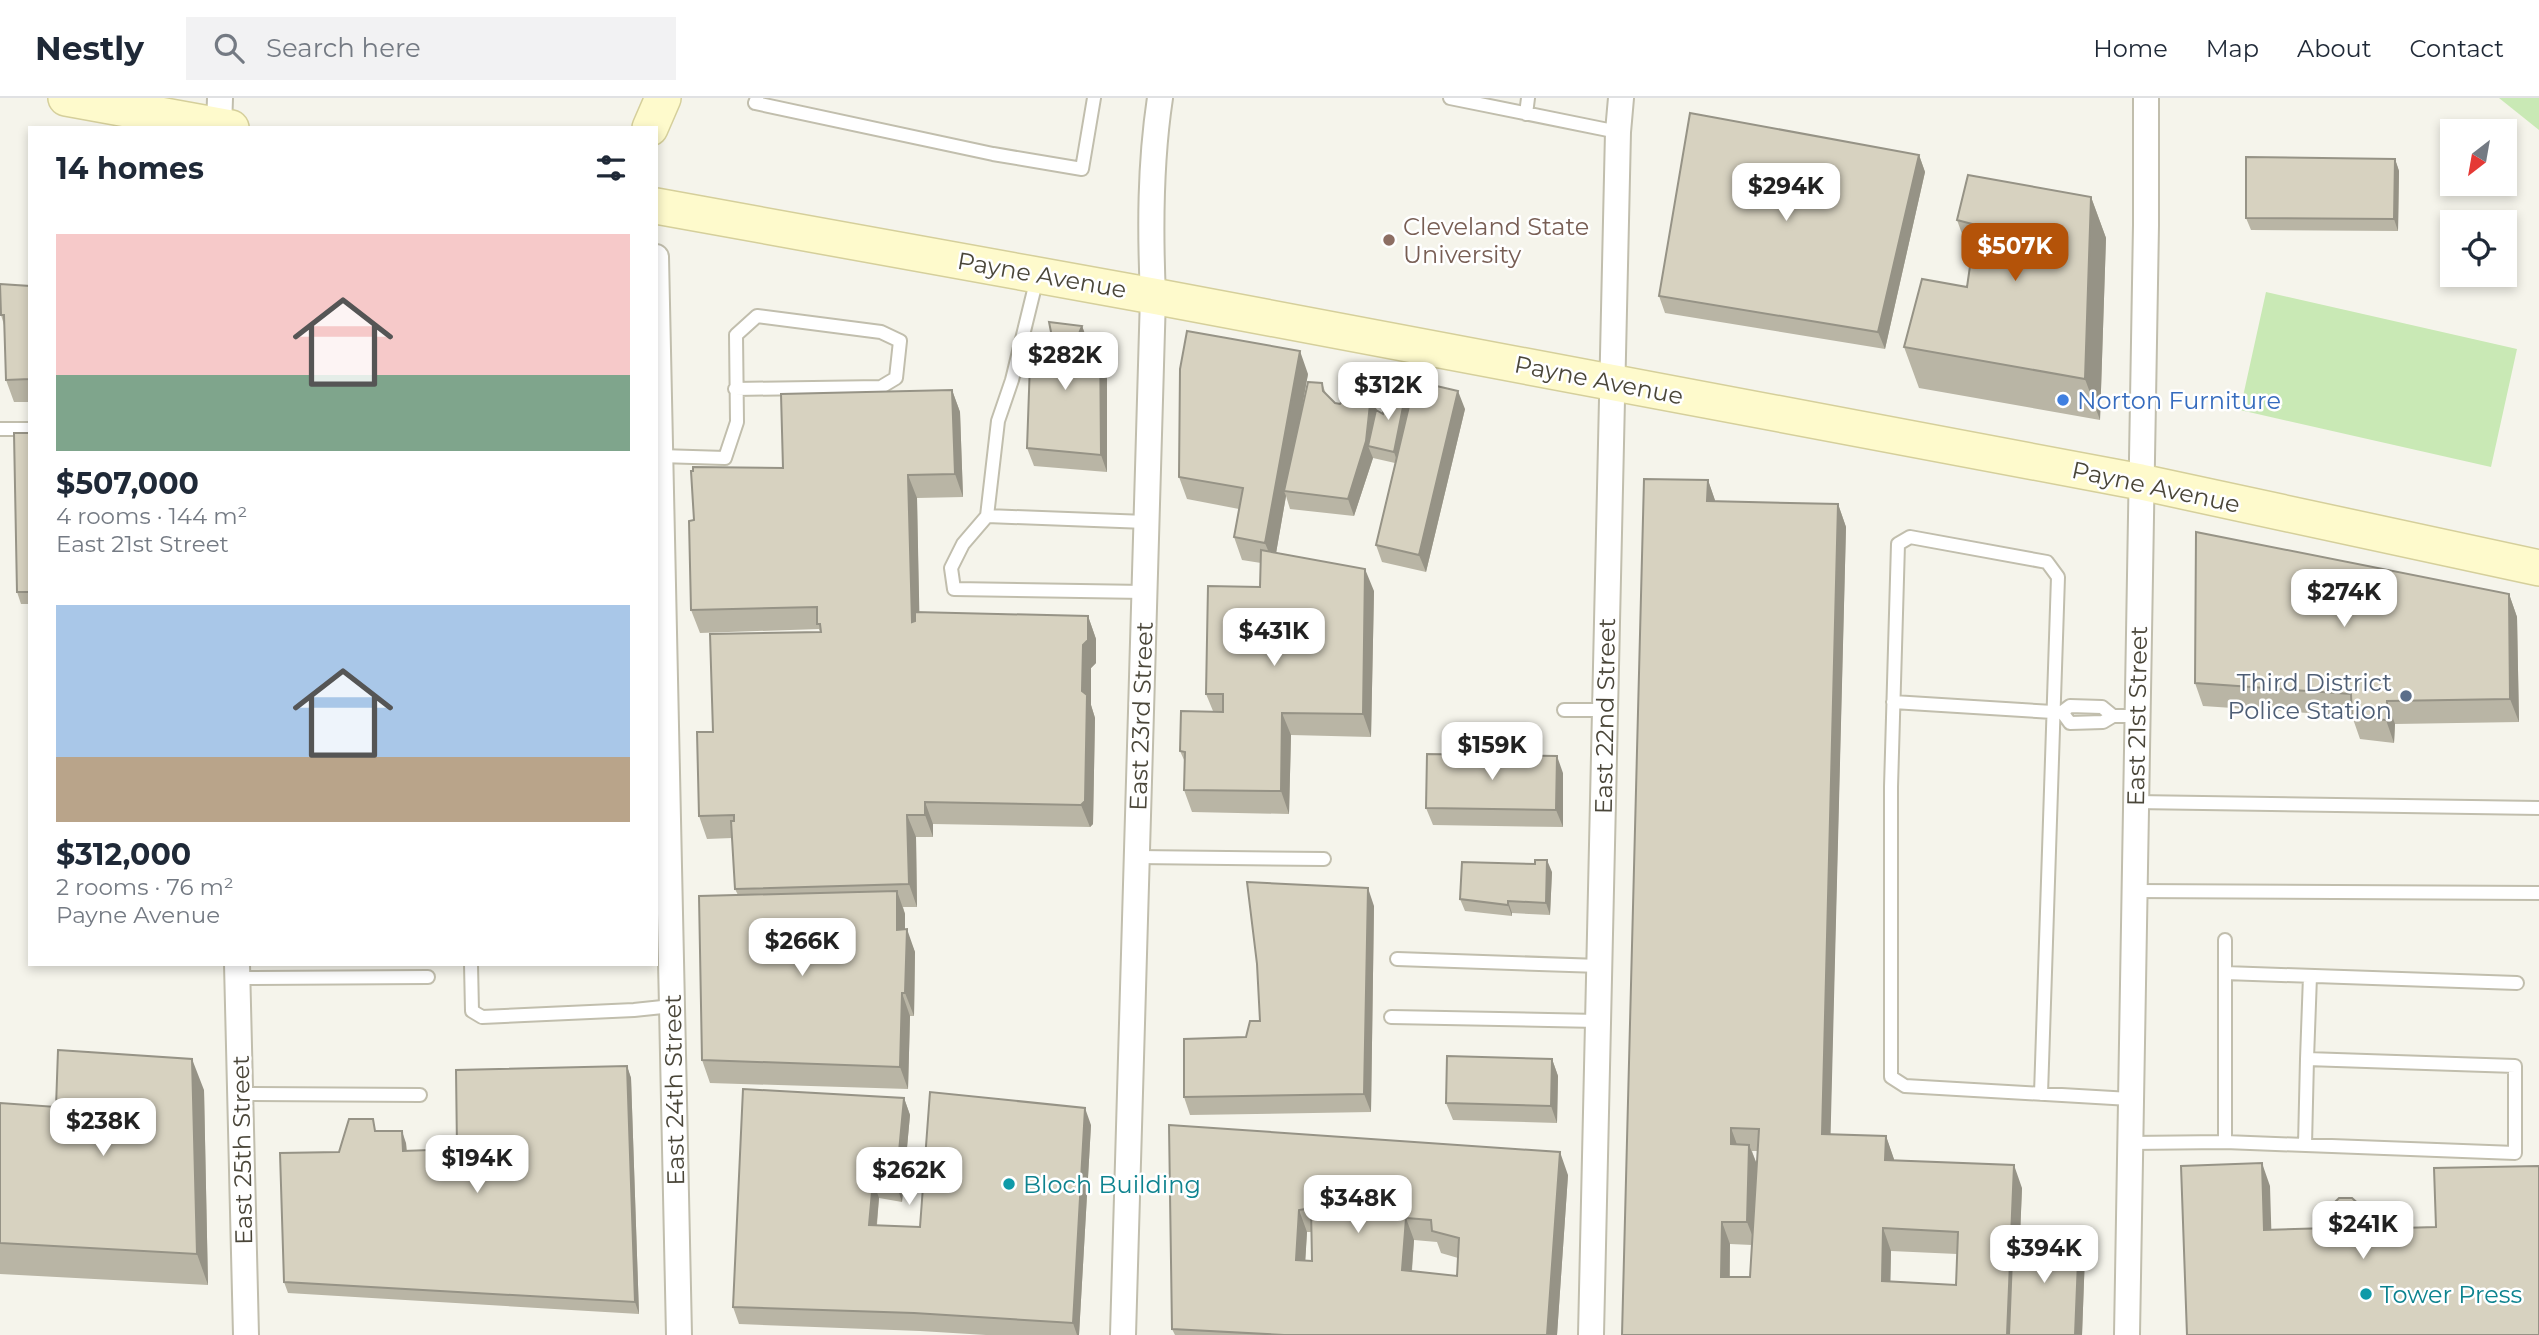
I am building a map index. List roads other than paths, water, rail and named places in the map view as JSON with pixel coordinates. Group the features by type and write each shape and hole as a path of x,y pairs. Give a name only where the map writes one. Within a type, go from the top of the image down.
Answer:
{"street":[{"path":"66,98 222,120"},
{"path":"651,126 663,98"},
{"name":"East 23rd Street","path":"1123,1335 1153,296 1149,222 1160,98"},
{"name":"East 22nd Street","path":"1591,1335 1618,132 1621,98"},
{"name":"East 21st Street","path":"2126,1335 2135,802 2125,716 2141,482 2146,98"},
{"name":"Payne Avenue","path":"658,206 1153,296 2141,482 2539,568"},
{"name":"East 24th Street","path":"658,356 664,943 672,1006 679,1335"},
{"name":"East 25th Street","path":"237,971 246,1335"}],"lane":[{"path":"757,98 755,103 993,154 1082,169 1094,98"},
{"path":"1450,98 1618,132"},
{"path":"1526,114 1528,98"},
{"path":"1038,275 1012,380 998,421 987,516 962,544 951,568 954,589 1145,592"},
{"path":"660,456 725,457 737,422 735,390 736,335 757,316 881,332 900,341 896,377 881,387 735,390"},
{"path":"0,429 28,429"},
{"path":"987,516 1146,522"},
{"path":"2041,1094 2057,712 2058,577 2047,562 1910,537 1898,544 1891,787 1891,1077 1905,1086 2041,1094 2130,1099"},
{"path":"1893,702 2057,712 2070,706 2102,707 2125,716"},
{"path":"1564,710 1605,710"},
{"path":"2135,802 2539,808"},
{"path":"1137,857 1324,859"},
{"path":"2134,891 2539,894"},
{"path":"2225,940 2225,1142"},
{"path":"1396,959 1600,966"},
{"path":"471,966 472,1011 482,1017 672,1006"},
{"path":"237,971 428,977"},
{"path":"2225,973 2517,984"},
{"path":"2305,1145 2310,976"},
{"path":"1391,1017 1598,1021"},
{"path":"2130,1143 2225,1142 2515,1153 2515,1066 2307,1059"},
{"path":"240,1094 420,1095"}],"place":[{"name":"Cleveland State University","path":"1389,240"},
{"name":"Norton Furniture","path":"2063,400"},
{"name":"Third District Police Station","path":"2406,696"},
{"name":"Bloch Building","path":"1009,1184"},
{"name":"Tower Press","path":"2366,1294"}]}
